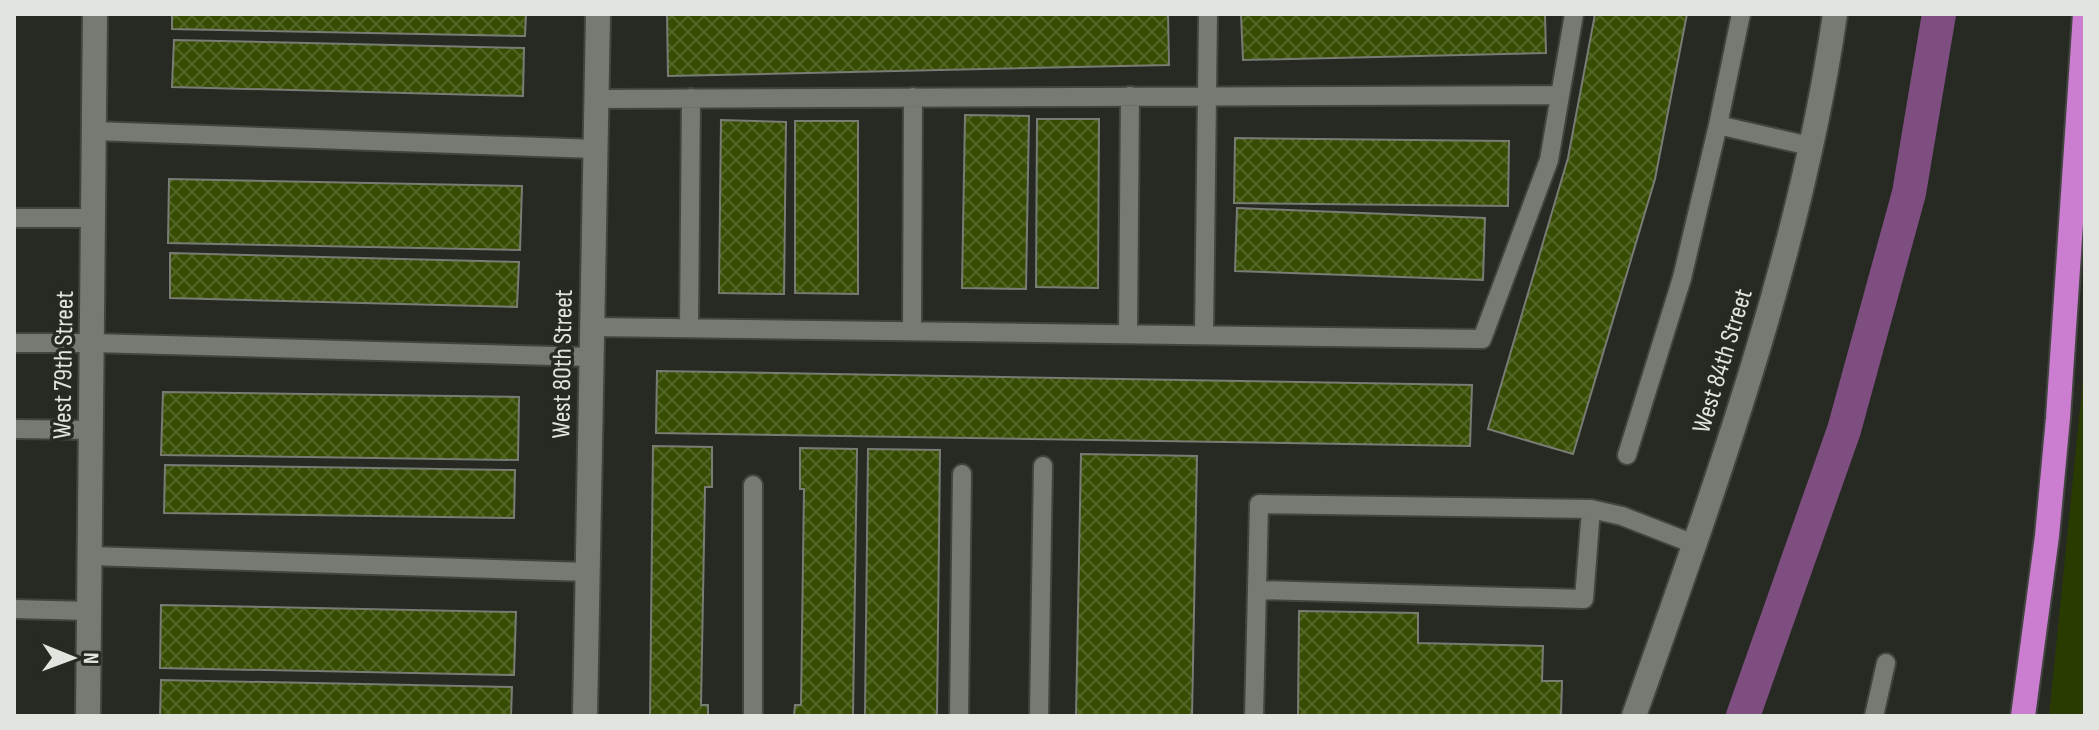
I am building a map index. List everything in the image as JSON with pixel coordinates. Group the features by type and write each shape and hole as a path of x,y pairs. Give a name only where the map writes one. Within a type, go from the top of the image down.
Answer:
{"highway":[{"path":"2023,716 2047,536 2058,418 2085,14"}],"street":[{"name":"West 79th Street","path":"88,716 95,14"},
{"name":"West 80th Street","path":"585,716 598,14"},
{"name":"West 84th Street","path":"1634,716 1694,544 1774,289 1810,146 1835,14"}],"lane":[{"path":"1204,335 1208,14"},
{"path":"592,327 1482,339 1549,160 1574,14"},
{"path":"1627,455 1682,278 1741,14"},
{"path":"596,99 1560,95"},
{"path":"1128,334 1130,96"},
{"path":"912,331 913,97"},
{"path":"689,328 691,98"},
{"path":"1718,125 1810,146"},
{"path":"94,131 595,149"},
{"path":"14,218 93,218"},
{"path":"14,343 591,357"},
{"path":"14,429 91,430"},
{"path":"1039,716 1043,466"},
{"path":"959,716 962,474"},
{"path":"753,485 753,716"},
{"path":"1254,716 1259,504 1591,509 1622,516 1694,544"},
{"path":"1257,590 1584,599 1591,509"},
{"path":"90,556 588,572"},
{"path":"14,609 89,611"},
{"path":"1874,716 1886,663"}],"green space":[{"path":"2085,359 2085,716 2049,716"}],"building":[{"path":"172,14 526,14 525,36 172,29"},
{"path":"667,14 1168,14 1169,65 668,76"},
{"path":"1241,14 1545,14 1546,53 1243,60"},
{"path":"1595,14 1687,14 1655,179 1573,454 1488,429 1568,158"},
{"path":"174,40 524,48 523,96 172,87"},
{"path":"965,115 1029,116 1026,289 962,288"},
{"path":"1037,119 1099,119 1098,288 1036,287"},
{"path":"721,120 786,122 784,294 719,293"},
{"path":"795,121 858,121 858,294 795,293"},
{"path":"1235,138 1509,141 1508,206 1234,203"},
{"path":"169,179 522,186 520,250 168,243"},
{"path":"1237,208 1485,218 1483,280 1235,271"},
{"path":"170,253 519,262 517,307 170,298"},
{"path":"657,371 1472,385 1470,446 656,433"},
{"path":"163,392 519,397 518,460 161,455"},
{"path":"653,446 712,447 712,487 705,487 701,705 708,705 708,716 650,716"},
{"path":"800,448 857,449 853,716 794,716 795,705 801,705 804,489 800,489"},
{"path":"868,449 940,450 937,716 865,716"},
{"path":"1081,454 1197,456 1192,716 1076,716"},
{"path":"165,465 515,470 514,518 164,513"},
{"path":"161,605 516,612 514,675 160,668"},
{"path":"1299,611 1418,613 1418,643 1543,646 1542,681 1562,681 1561,715 1576,716 1298,716"},
{"path":"161,680 512,687 511,716 160,716"}],"waterway":[{"path":"1743,716 1844,430 1909,193 1939,14"}]}
